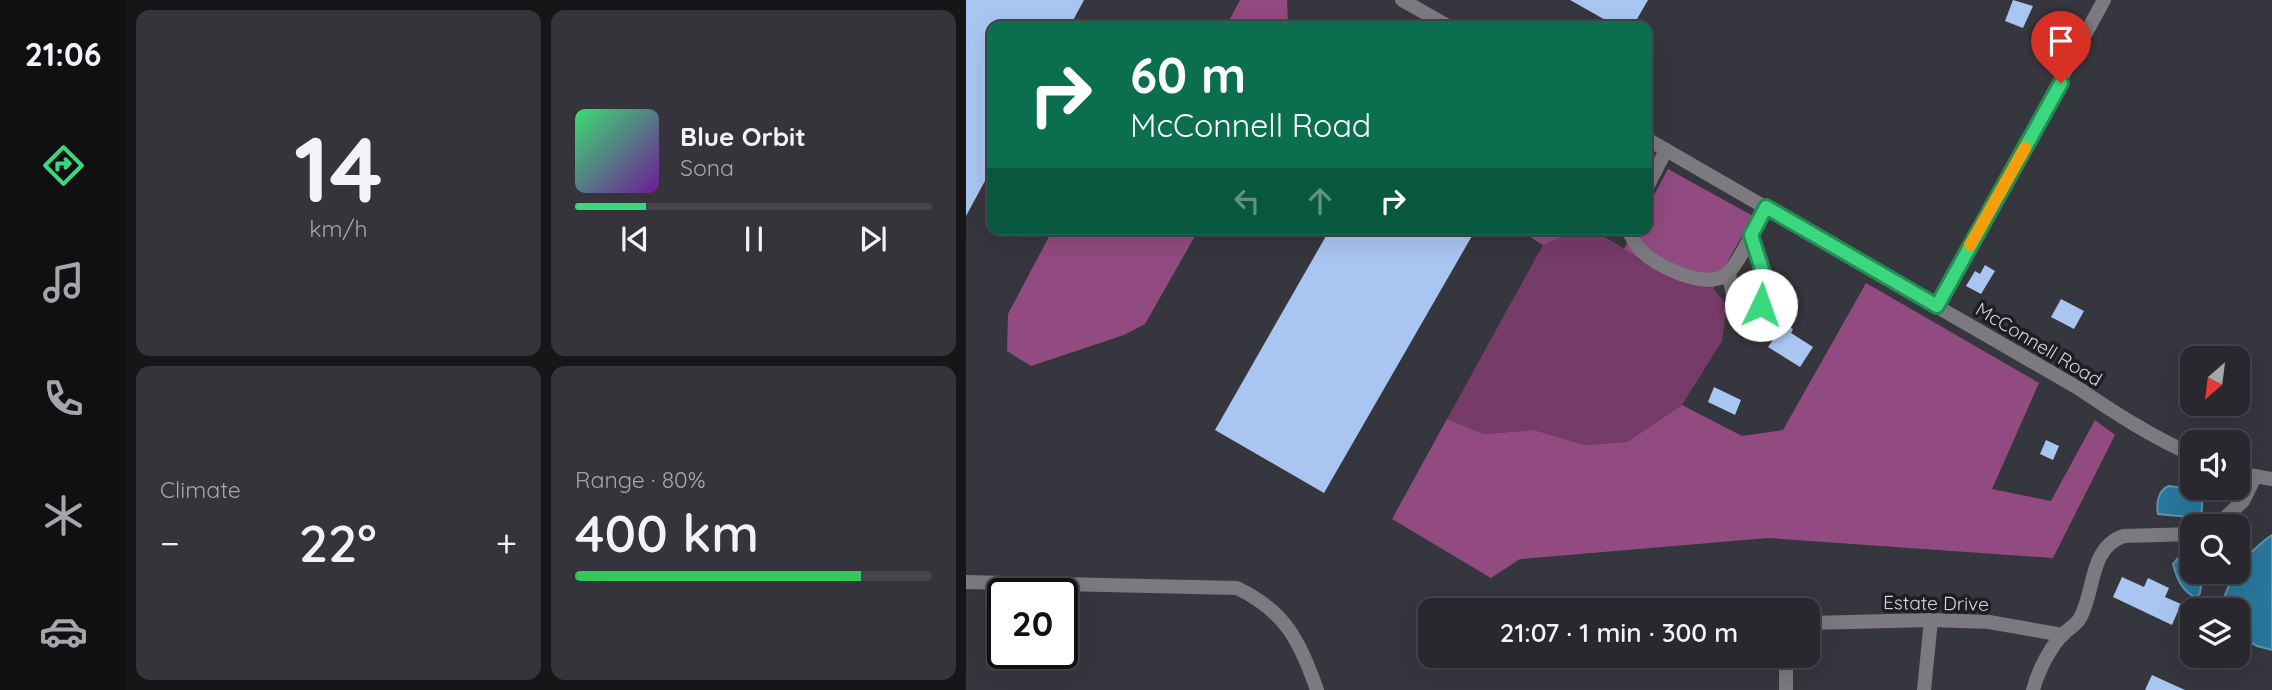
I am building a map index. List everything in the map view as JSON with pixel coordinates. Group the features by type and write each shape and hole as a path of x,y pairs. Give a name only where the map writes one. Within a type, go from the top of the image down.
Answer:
{"street":[{"path":"1402,0 1439,21"},
{"path":"1937,306 2104,0"},
{"name":"McConnell Road","path":"1652,142 2180,450"},
{"path":"1652,177 1666,150"},
{"path":"1631,235 1640,249 1678,272 1696,279 1717,280 1729,272 1766,207"},
{"path":"1729,272 1734,299 1739,307 1748,312 1755,311 1768,296 1768,288 1751,235"},
{"path":"2250,476 2272,479"},
{"path":"2229,514 2243,501 2255,477"},
{"path":"2033,690 2042,666 2063,635 2082,615 2098,560 2115,539 2124,536 2180,534"},
{"path":"966,582 1237,587 1261,599 1286,624 1306,657 1317,690"},
{"path":"1924,690 1931,620"},
{"name":"Estate Drive","path":"1820,623 1931,620 1989,622 2063,635"},
{"path":"1786,668 1786,690"}],"shaded area":[{"path":"1240,0 1287,0 1288,21 1229,21"},
{"path":"1668,169 1753,216 1713,288 1664,272 1624,249 1632,235 1652,235 1652,199"},
{"path":"1050,235 1196,235 1145,324 1124,335 1031,366 1007,351 1008,314"},
{"path":"1527,235 1566,235 1543,245"},
{"path":"1566,235 1601,235 1664,272 1713,288 1727,306 1722,341 1682,405 1627,442 1585,445 1534,430 1484,434 1447,419 1543,245"},
{"path":"1866,283 2039,383 1992,489 2051,501 2095,420 2115,435 2053,558 1768,538 1520,559 1491,578 1392,519 1447,419 1484,434 1534,430 1585,445 1627,442 1682,405 1742,436 1783,430"}],"water":[{"path":"2180,487 2180,500 2202,500 2200,514 2180,514 2180,516 2158,514 2159,498 2165,488"},
{"path":"2272,535 2272,650 2250,642 2250,598 2224,598 2230,584 2250,584 2250,553"},
{"path":"2180,557 2180,582 2173,564"},
{"path":"2181,584 2201,584 2196,598"}],"building":[{"path":"966,0 1084,0 1073,21 987,21 987,177 966,216"},
{"path":"1570,0 1648,0 1636,21 1607,21"},
{"path":"2013,0 2033,6 2023,28 2005,21"},
{"path":"1327,235 1473,235 1324,493 1215,430"},
{"path":"1985,265 1995,271 1981,294 1966,286 1975,271 1980,274"},
{"path":"2061,299 2084,311 2074,329 2051,317"},
{"path":"1767,312 1793,329 1791,333 1813,347 1800,367 1768,347 1773,340 1753,328"},
{"path":"1714,387 1741,400 1735,415 1708,402"},
{"path":"2046,440 2059,446 2053,460 2040,454"},
{"path":"2122,577 2144,587 2148,578 2169,588 2165,597 2180,604 2180,606 2172,625 2113,597"},
{"path":"2152,675 2185,690 2145,690"}],"slow traffic":[{"path":"1970,245 2025,148"}],"route":[{"path":"1761,305 1768,296 1768,288 1751,235 1766,207 1937,306 2061,83"}]}
